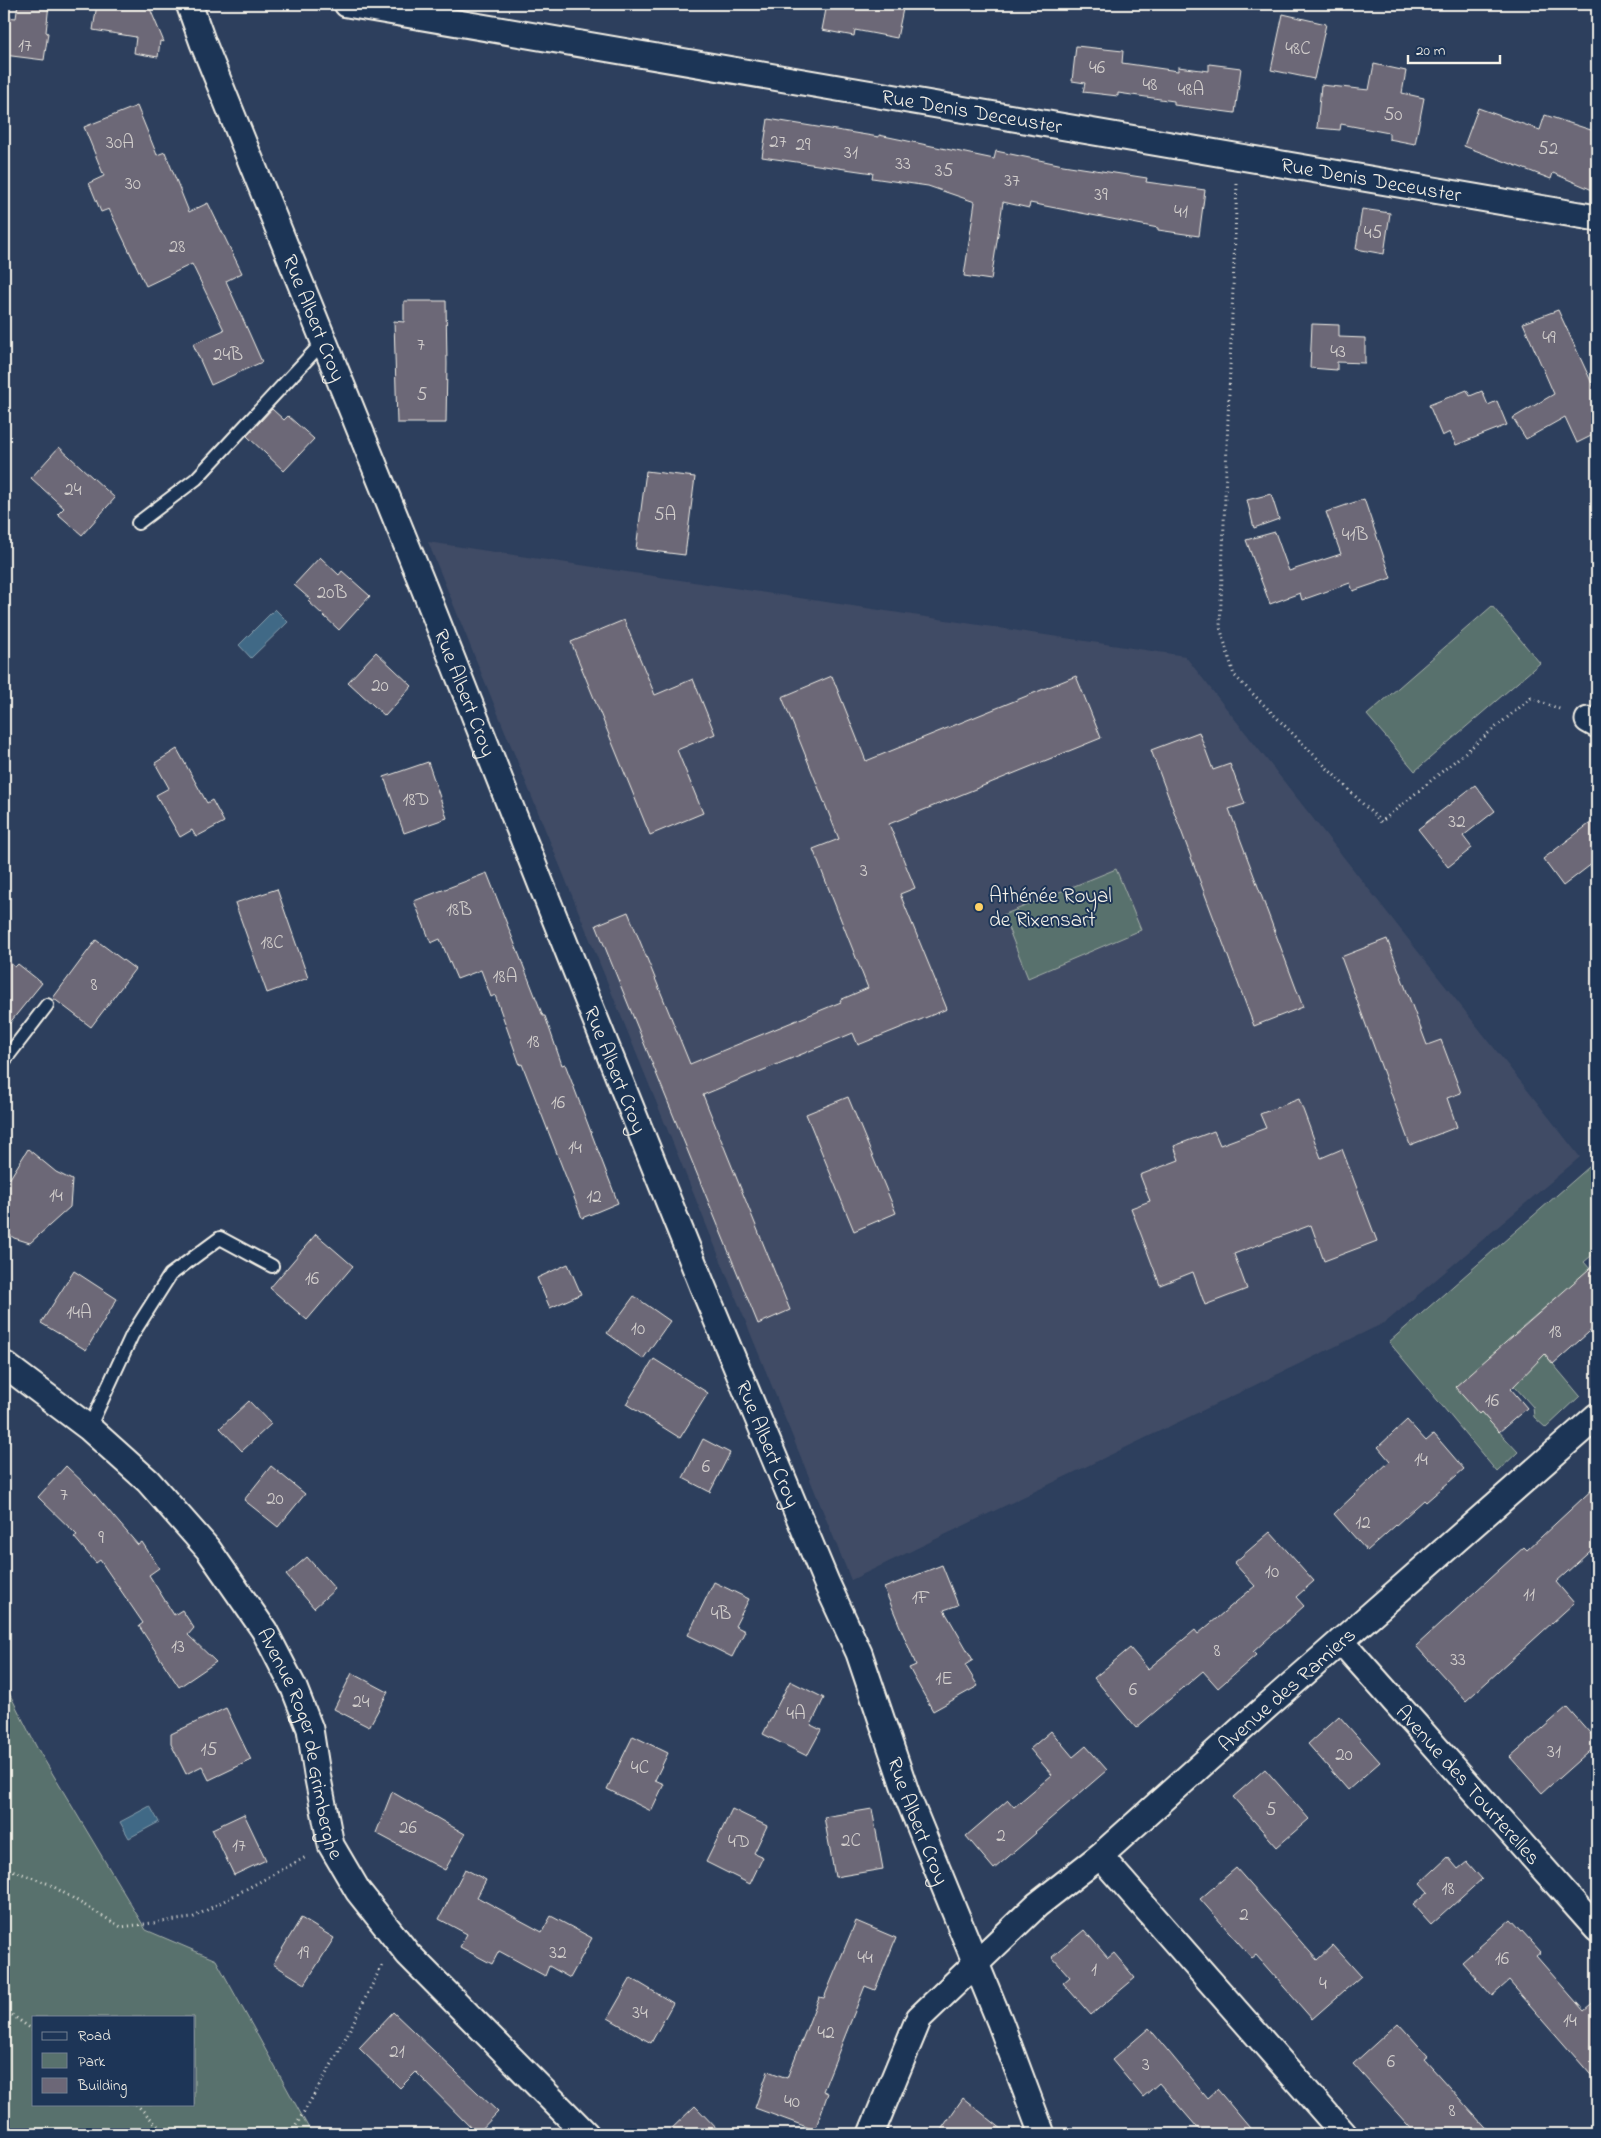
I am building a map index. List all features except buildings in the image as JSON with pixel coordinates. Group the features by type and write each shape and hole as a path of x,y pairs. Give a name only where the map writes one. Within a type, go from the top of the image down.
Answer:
{"street":[{"name":"Rue Albert Croy","path":"189,4 699,1278 827,1584 859,1653 908,1798 1042,2134"},
{"name":"Rue Denis Deceuster","path":"347,4 1597,218"},
{"name":"Avenue Roger de Grimberghe","path":"4,1364 89,1428 148,1481 173,1507 208,1549 264,1630 294,1688 310,1729 316,1774 331,1845 358,1891 395,1940 447,1995 586,2134"},
{"name":"Avenue des Ramiers","path":"975,1962 1037,1905 1100,1856 1597,1416"},
{"name":"Avenue des Tourterelles","path":"1341,1641 1597,1928"},
{"path":"1100,1856 1344,2134"},
{"path":"871,2134 919,2018 975,1962"}],"lane":[{"path":"138,523 196,479 324,341"},
{"path":"4,1061 47,1005"},
{"path":"89,1428 132,1335 170,1275 220,1238 272,1266"}],"path":[{"path":"1238,156 1220,627 1234,675 1381,822 1531,698 1592,722"},
{"path":"4,1867 49,1884 122,1927 192,1918 259,1880 331,1845"},
{"path":"291,2134 336,2057 395,1940"},
{"path":"4,2009 32,2030"},
{"path":"138,2106 166,2134"}],"shaded area":[{"name":"Athénée Royal de Rixensart","path":"428,542 1185,656 1580,1157 1386,1322 851,1580"},
{"path":"275,609 288,622 251,658 239,645"},
{"path":"150,1806 159,1822 129,1838 120,1822"}],"green space":[{"path":"1492,606 1540,663 1415,771 1367,715"},
{"path":"1116,869 1141,930 1028,978 1003,915"},
{"path":"1597,1160 1597,1251 1584,1262 1597,1277 1597,1324 1588,1333 1557,1297 1522,1327 1580,1396 1546,1428 1534,1417 1533,1407 1489,1358 1456,1387 1479,1414 1481,1412 1518,1452 1497,1472 1389,1342"},
{"path":"4,1683 36,1746 146,1930 216,1960 312,2134 4,2134"}],"place":[{"name":"Athénée Royal de Rixensart","path":"979,907"}]}
